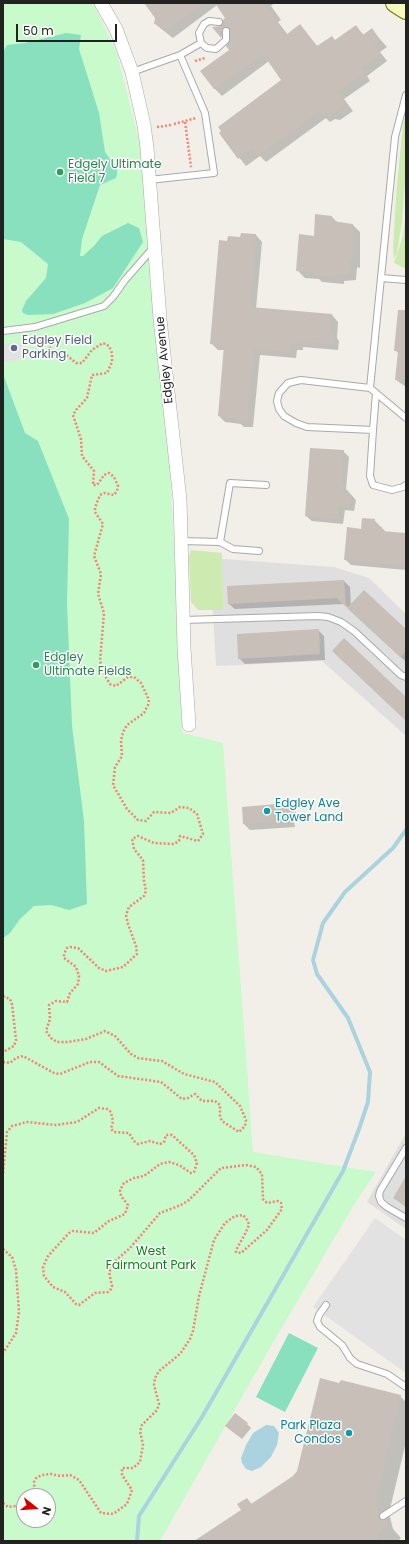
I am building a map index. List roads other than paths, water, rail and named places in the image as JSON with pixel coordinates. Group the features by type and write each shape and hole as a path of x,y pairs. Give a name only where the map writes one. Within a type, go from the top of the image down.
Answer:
{"street":[{"name":"Edgley Avenue","path":"101,3 116,29 132,72 144,125 164,358 177,467 182,540 183,620 190,725"},
{"path":"395,3 406,10"}],"lane":[{"path":"219,22 214,21 204,24 199,33 200,42 207,48 216,49 226,40 226,31"},
{"path":"132,72 180,55 200,42"},
{"path":"149,180 214,173 205,113 180,55"},
{"path":"370,388 395,137 406,95"},
{"path":"3,331 35,327 104,306 154,247"},
{"path":"381,278 406,280"},
{"path":"373,430 307,427 296,424 284,416 279,409 277,401 279,393 288,383 301,380 370,388 406,418"},
{"path":"376,393 370,476 373,485 392,490 406,485"},
{"path":"220,542 230,483 266,485"},
{"path":"182,540 220,542 233,549 259,551"},
{"path":"183,620 318,616 328,617 341,622 354,631 401,675 406,677"},
{"path":"406,1148 380,1191 379,1196 381,1202 387,1207 406,1218"},
{"path":"326,1305 319,1314 317,1321 320,1327 342,1345 350,1358 357,1364 387,1374 406,1387"},
{"path":"383,1516 406,1501"}],"water":[{"path":"266,1425 274,1426 279,1433 277,1445 271,1457 261,1467 252,1471 246,1469 241,1458 246,1445 253,1433"}],"waterway":[{"path":"137,1541 139,1516 202,1417 343,1171 359,1129 368,1102 370,1072 348,1018 317,974 313,960 323,923 345,892 393,848 406,830"}],"place":[{"name":"Edgely Ultimate Field 7","path":"60,172"},
{"name":"Edgley Field Parking","path":"14,348"},
{"name":"Edgley Ultimate Fields","path":"36,665"},
{"name":"Edgley Ave Tower Land","path":"267,811"},
{"name":"Park Plaza Condos","path":"349,1433"}],"park label":[{"name":"West Fairmount Park","path":"151,1259"}]}
